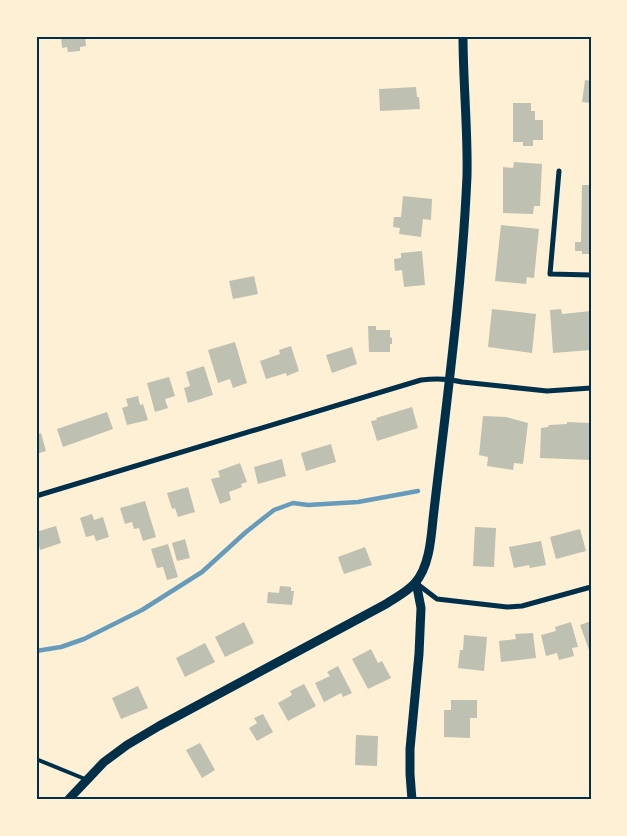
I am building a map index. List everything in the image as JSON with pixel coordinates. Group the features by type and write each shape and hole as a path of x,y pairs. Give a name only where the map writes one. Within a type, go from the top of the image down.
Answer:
{"street":[{"path":"68,800 104,762 135,740 370,613 400,595 416,582 429,550 462,250 467,124 463,36"},
{"path":"559,171 550,274 591,275"},
{"path":"36,496 420,380 449,378 462,382 546,391 591,388"},
{"path":"416,582 437,599 508,608 591,587"},
{"path":"412,800 410,749 419,654 421,608 416,582"}],"lane":[{"path":"36,759 86,779"}],"building":[{"path":"61,36 85,36 86,46 80,47 80,51 68,52 67,47 62,48"},
{"path":"585,80 591,81 591,103 582,102"},
{"path":"416,87 420,109 380,111 379,89"},
{"path":"513,103 531,103 531,111 535,111 535,120 543,120 543,140 533,140 533,146 523,146 523,142 513,142"},
{"path":"514,162 542,164 540,206 534,206 533,214 503,213 503,167 513,168"},
{"path":"582,185 591,185 591,254 582,254 582,251 575,251 575,242 581,242"},
{"path":"403,196 432,199 431,220 423,219 421,237 399,234 400,228 393,227 394,217 401,217"},
{"path":"501,225 539,229 534,278 527,277 526,284 495,281"},
{"path":"422,251 425,285 404,287 402,270 395,271 394,259 401,258 401,253"},
{"path":"254,276 258,294 233,299 229,281"},
{"path":"492,309 536,314 532,353 488,347"},
{"path":"561,309 562,314 591,311 591,350 553,353 550,310"},
{"path":"368,326 376,326 376,330 390,330 392,344 390,344 390,352 369,352"},
{"path":"235,342 247,383 233,388 230,379 218,383 208,350"},
{"path":"291,346 299,371 287,376 286,373 266,379 260,361 280,354 279,350"},
{"path":"352,347 357,364 332,373 326,355"},
{"path":"204,366 213,395 188,403 184,388 190,386 186,372"},
{"path":"169,377 175,396 165,399 168,408 155,412 147,383"},
{"path":"138,396 140,405 143,404 148,420 127,425 122,408 128,406 126,399"},
{"path":"412,407 418,428 377,441 371,421"},
{"path":"107,412 113,429 63,447 57,429"},
{"path":"483,416 506,417 528,423 523,464 514,463 513,470 487,466 488,457 479,455"},
{"path":"567,422 591,423 591,460 540,458 541,428 548,427 549,425 567,424"},
{"path":"41,433 46,451 36,454 36,435"},
{"path":"331,444 336,462 306,471 301,453"},
{"path":"282,459 286,476 258,484 254,467"},
{"path":"240,463 247,482 241,484 242,487 229,492 231,500 220,504 211,479 220,477 218,471"},
{"path":"188,487 195,512 178,517 175,508 172,509 167,493"},
{"path":"145,501 156,537 143,541 139,528 134,529 132,522 125,524 120,508"},
{"path":"92,514 94,520 103,517 109,537 96,541 94,535 86,537 80,518"},
{"path":"56,526 61,543 40,550 36,532"},
{"path":"475,527 496,528 494,567 473,566"},
{"path":"580,529 586,551 556,559 550,537"},
{"path":"185,539 190,558 177,561 172,543"},
{"path":"541,541 546,565 530,568 529,565 514,568 509,547"},
{"path":"168,544 178,577 167,580 163,567 157,568 151,549"},
{"path":"365,547 372,565 344,574 338,557"},
{"path":"280,586 291,587 291,591 294,591 292,605 267,603 268,592 279,593"},
{"path":"591,621 591,649 589,650 580,625"},
{"path":"244,622 254,643 225,657 215,637"},
{"path":"571,622 578,647 572,648 574,656 559,660 557,653 546,656 541,635 556,631 555,627"},
{"path":"533,633 536,658 501,662 499,641 516,639 515,634"},
{"path":"464,635 487,637 484,671 458,668 460,650 463,650"},
{"path":"205,643 215,662 185,677 176,658"},
{"path":"371,649 378,663 382,661 391,678 368,689 352,659"},
{"path":"338,666 352,693 343,697 341,693 324,702 315,683 330,676 327,672"},
{"path":"304,684 316,706 288,721 278,703 292,695 290,691"},
{"path":"138,686 148,708 121,719 112,698"},
{"path":"451,700 477,700 477,718 470,718 470,738 444,737 444,710 451,710"},
{"path":"263,714 273,732 257,741 249,728 257,723 254,718"},
{"path":"356,735 378,736 377,766 355,765"},
{"path":"200,743 215,770 202,778 186,750"}],"waterway":[{"path":"36,651 61,647 84,639 142,610 202,572 246,532 274,510 293,503 308,505 358,502 418,491"}]}
